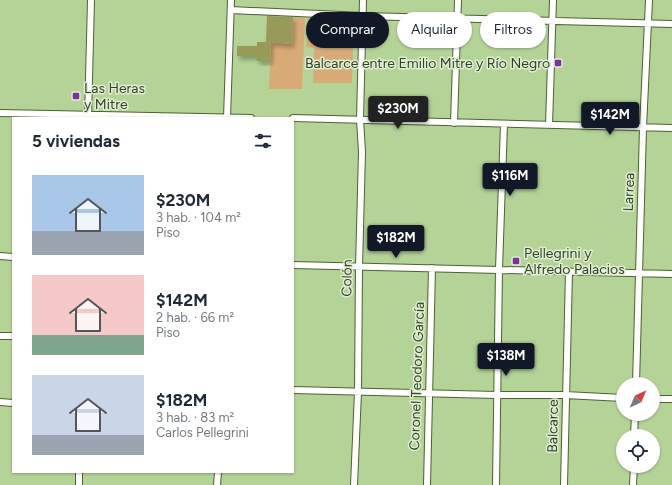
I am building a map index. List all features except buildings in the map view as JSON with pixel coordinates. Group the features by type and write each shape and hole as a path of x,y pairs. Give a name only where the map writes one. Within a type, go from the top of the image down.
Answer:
{"street":[{"path":"88,116 91,0"},
{"path":"227,117 231,0"},
{"name":"Colón","path":"363,0 363,12"},
{"path":"458,0 458,12"},
{"path":"549,125 553,0"},
{"name":"Larrea","path":"636,377 643,128 649,0"},
{"path":"231,10 306,13"},
{"path":"472,18 672,24"},
{"name":"Colón","path":"354,485 358,392 362,152 360,119 362,48"},
{"path":"454,123 457,48"},
{"path":"0,113 158,117"},
{"path":"294,118 672,128"},
{"path":"496,485 496,395 504,124"},
{"path":"0,256 12,257"},
{"path":"294,265 639,272 672,274"},
{"name":"Coronel Teodoro García","path":"427,485 432,268"},
{"name":"Balcarce","path":"564,485 569,271"},
{"path":"0,336 12,336"},
{"path":"294,390 496,395 565,395 616,398"},
{"path":"660,399 672,399"},
{"path":"0,402 12,403"},
{"path":"79,473 79,485"},
{"path":"217,485 218,473"},
{"path":"633,485 634,473"}],"shaded area":[{"path":"293,17 305,18 302,89 269,89 271,42 292,44"},
{"path":"314,48 353,48 352,83 313,83"}],"place":[{"name":"Balcarce entre Emilio Mitre y Río Negro","path":"558,63"},
{"name":"Las Heras y Mitre","path":"76,96"},
{"name":"Pellegrini y Alfredo Palacios","path":"516,261"}]}
